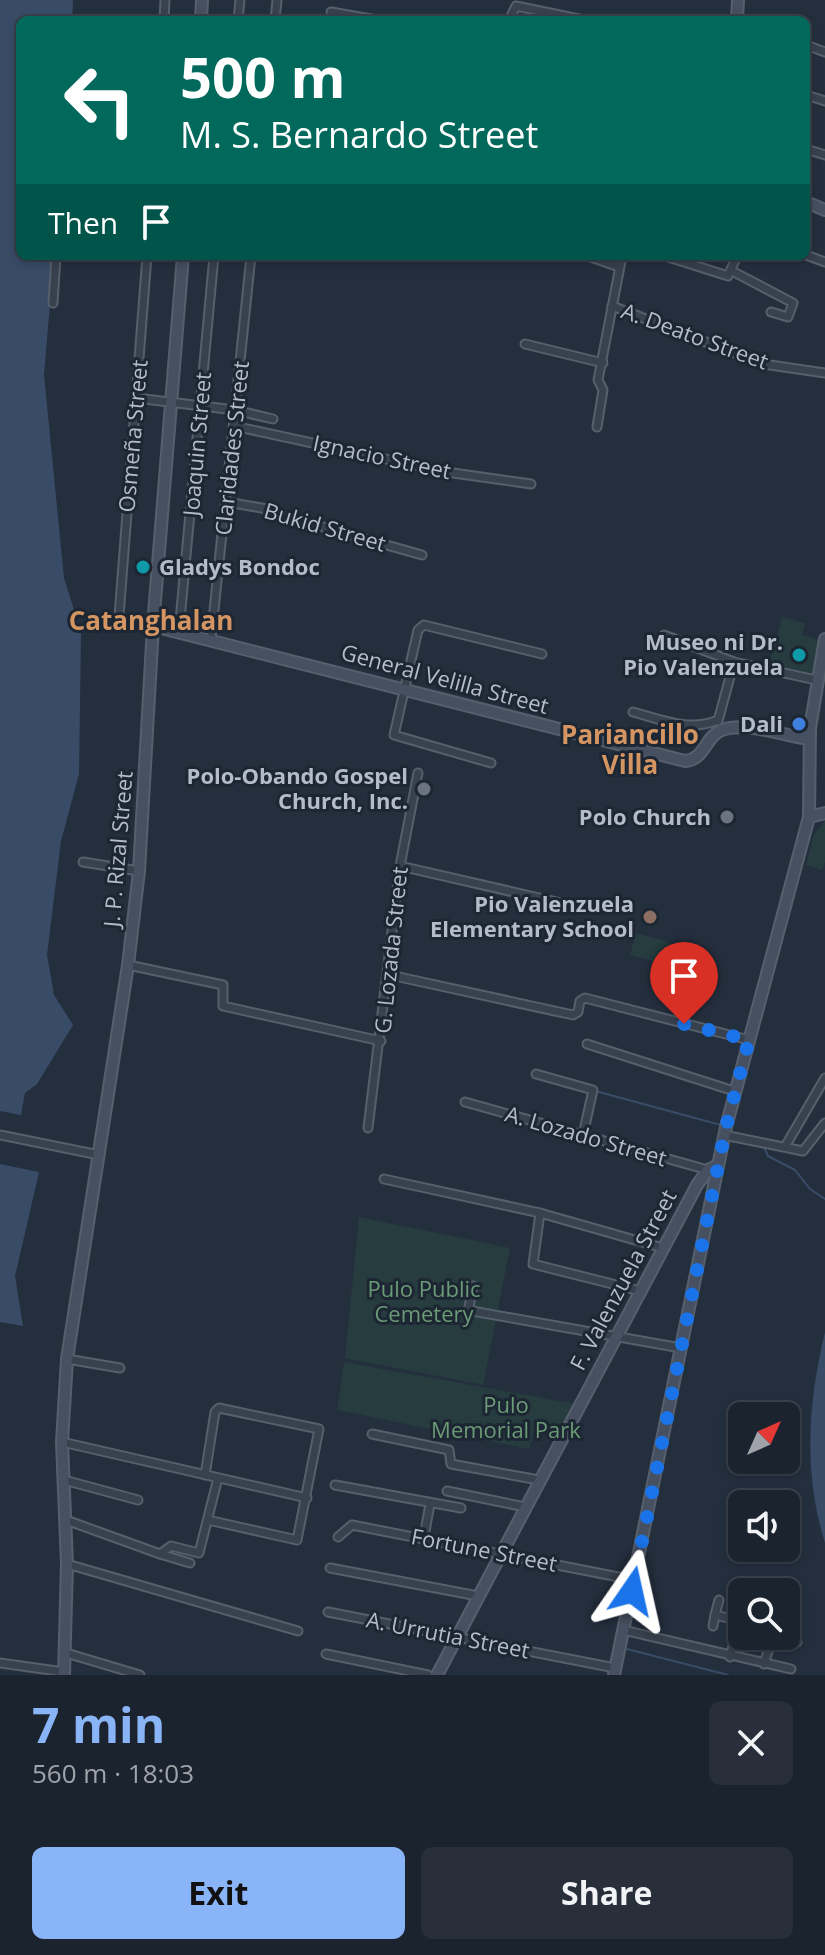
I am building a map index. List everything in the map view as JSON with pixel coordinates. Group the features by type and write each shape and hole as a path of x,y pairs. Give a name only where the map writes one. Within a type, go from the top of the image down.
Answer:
{"main road":[{"name":"J. P. Rizal Street","path":"64,1674 67,1564 62,1442 67,1359 128,965 139,871 153,626 183,260"},
{"name":"General Velilla Street","path":"153,626 685,761 702,753 717,732"},
{"path":"615,1672 681,1348 713,1168 809,817 809,739 819,694 816,680 825,639"},
{"path":"717,732 737,728 809,739"},
{"path":"809,817 825,813"},
{"name":"F. Valenzuela Street","path":"437,1675 663,1248 713,1168"}],"street":[{"path":"511,16 516,6 565,16"},
{"path":"331,12 354,16"},
{"path":"53,303 56,260"},
{"name":"Osmeña Street","path":"147,260 119,616 125,622 153,626"},
{"name":"Joaquin Street","path":"179,631 214,260"},
{"name":"Claridades Street","path":"211,639 251,260"},
{"path":"599,260 619,267"},
{"path":"597,427 603,390 598,380 621,260"},
{"path":"677,260 727,276 736,260"},
{"path":"732,271 793,303 788,317 771,312"},
{"name":"A. Deato Street","path":"612,306 763,364 825,373"},
{"path":"525,344 603,363"},
{"path":"136,398 235,410 273,419"},
{"name":"Ignacio Street","path":"234,426 446,472 531,484"},
{"name":"Bukid Street","path":"227,502 273,510 422,555"},
{"path":"491,763 394,735 418,630 424,625 542,654"},
{"path":"664,635 734,662 816,680"},
{"path":"717,732 734,662"},
{"path":"633,712 689,726 702,726 718,720"},
{"name":"G. Lozada Street","path":"368,1128 390,975 400,866 418,773"},
{"path":"83,862 139,871"},
{"path":"400,866 570,905"},
{"path":"128,965 223,985 223,1006 381,1041"},
{"path":"390,975 573,1015 585,998 749,1040"},
{"path":"587,1044 734,1091"},
{"path":"536,1074 593,1090 583,1135"},
{"path":"786,1145 825,1078"},
{"name":"A. Lozado Street","path":"465,1102 713,1168"},
{"path":"724,1135 806,1151 825,1123"},
{"path":"0,1135 99,1155"},
{"path":"384,1179 540,1213 663,1248"},
{"path":"540,1213 533,1264 640,1291"},
{"path":"473,1286 469,1307 472,1311 681,1348"},
{"path":"67,1359 120,1368"},
{"path":"205,1475 215,1412 219,1408 317,1427 320,1432 296,1541 208,1520"},
{"path":"372,1434 451,1450 451,1464 539,1480"},
{"path":"62,1442 307,1498"},
{"path":"160,1554 171,1546 200,1552 218,1478"},
{"path":"64,1480 138,1500"},
{"path":"335,1485 461,1508"},
{"path":"447,1491 525,1507"},
{"path":"424,1537 430,1504"},
{"path":"66,1520 190,1563"},
{"name":"Fortune Street","path":"338,1537 352,1525 634,1580"},
{"path":"67,1564 298,1631"},
{"path":"330,1568 478,1596"},
{"path":"713,1626 719,1600"},
{"name":"A. Urrutia Street","path":"328,1612 457,1636 615,1672"},
{"path":"715,1615 728,1616"},
{"path":"623,1630 791,1669"},
{"path":"730,1657 732,1650"},
{"path":"764,1664 768,1650"},
{"path":"66,1653 140,1675"},
{"path":"326,1654 428,1675"},
{"path":"0,1663 64,1674"}],"green space":[{"name":"Museo ni Dr. Pio Valenzuela","path":"782,617 805,623 802,635 821,640 813,675 769,664"},
{"path":"825,820 825,862 822,870 806,865 814,835"},
{"path":"636,933 670,942 664,964 630,955"},
{"name":"Pulo Public Cemetery","path":"359,1217 510,1248 483,1385 345,1358"},
{"name":"Pulo Memorial Park","path":"344,1362 576,1404 563,1428 536,1423 529,1449 337,1410"}],"water":[{"path":"0,0 73,0 72,16 16,16 16,260 54,260 44,375 64,578 81,632 79,774 61,841 47,955 54,995 73,1025 37,1084 25,1093 21,1115 0,1111"},
{"path":"0,1164 39,1172 15,1276 23,1326 0,1322"},
{"path":"825,1332 825,1543 813,1490 810,1438 815,1385"}],"waterway":[{"path":"599,1092 721,1125"},
{"path":"764,1147 768,1156 795,1170 810,1189 825,1199"},
{"path":"627,1649 728,1675"}],"place":[{"name":"Gladys Bondoc","path":"143,567"},
{"name":"Museo ni Dr. Pio Valenzuela","path":"799,655"},
{"name":"Dali","path":"799,724"},
{"name":"Polo-Obando Gospel Church, Inc.","path":"424,789"},
{"name":"Polo Church","path":"727,817"},
{"name":"Pio Valenzuela Elementary School","path":"650,917"}],"district":[{"name":"Catanghalan","path":"151,621"},
{"name":"Pariancillo Villa","path":"630,750"}],"route":[{"path":"632,1591 726,1127 749,1040 684,1024"}]}
